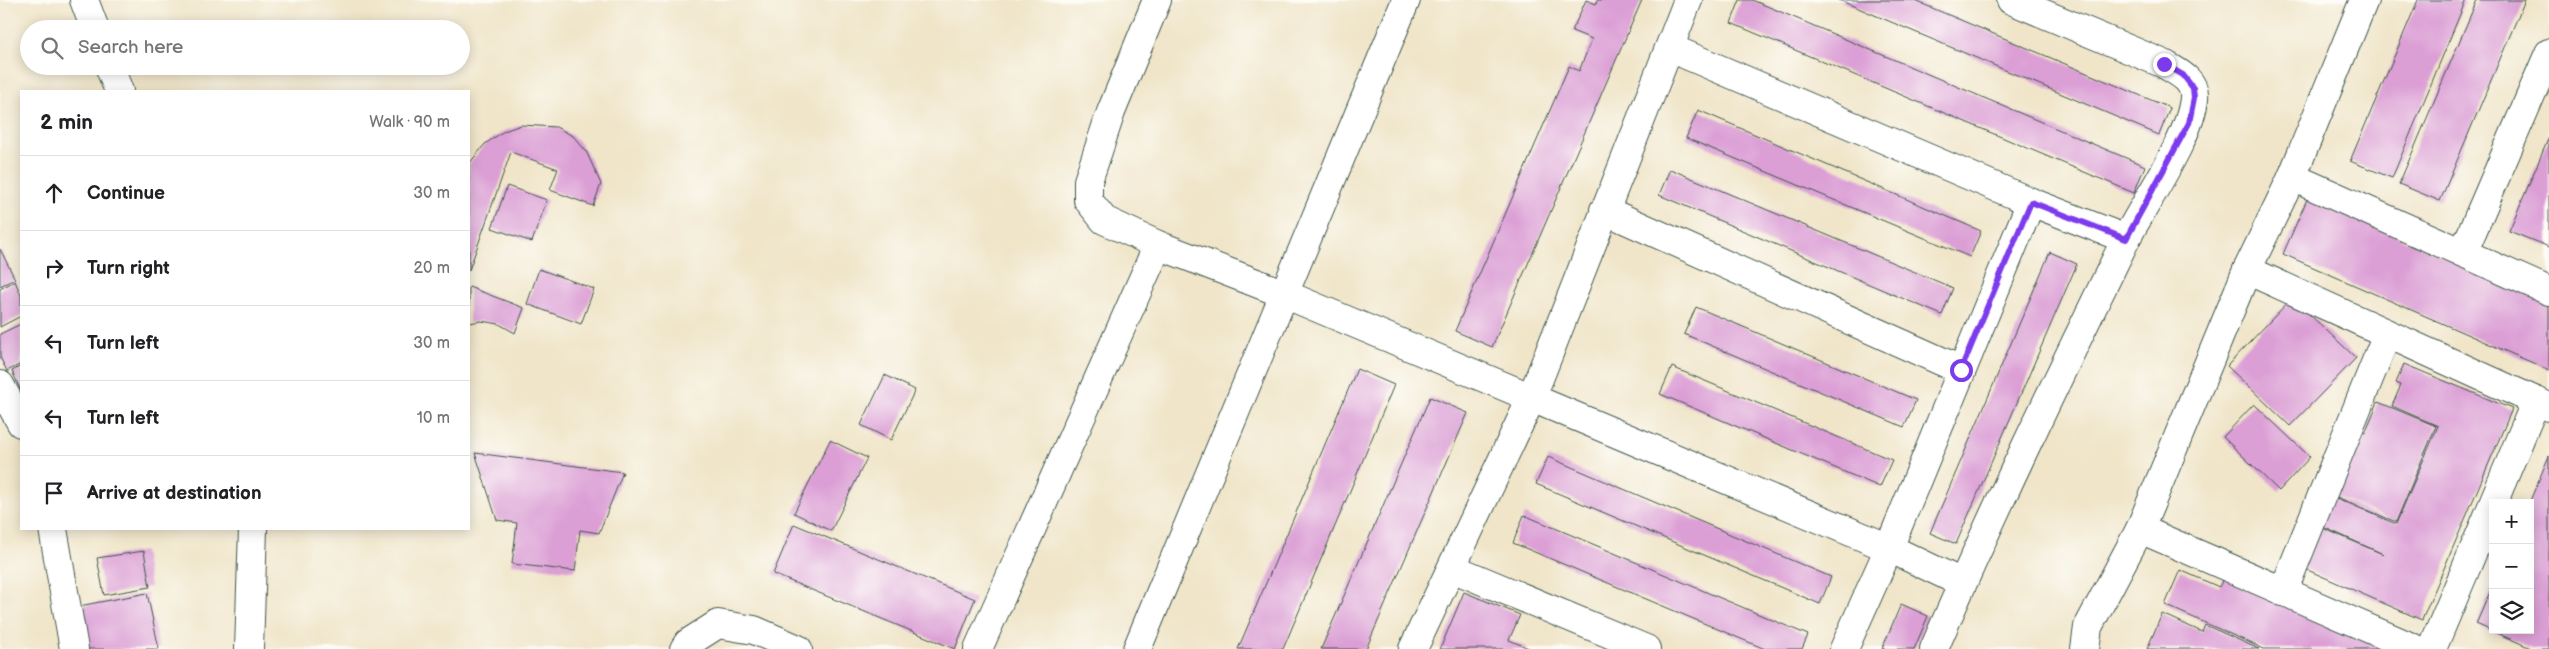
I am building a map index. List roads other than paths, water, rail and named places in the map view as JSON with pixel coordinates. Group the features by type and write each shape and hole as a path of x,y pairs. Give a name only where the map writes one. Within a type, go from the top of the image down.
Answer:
{"street":[{"path":"84,0 92,20"},
{"path":"1156,0 1111,112 1088,181 1088,200 1104,220 1158,245 1282,293 1889,548 1962,583"},
{"path":"1137,649 1282,293 1406,0"},
{"path":"1413,649 1531,399 1688,0"},
{"path":"1934,649 1962,583 2126,239 2189,123 2194,98 2193,88 2183,75 2164,64 2011,0"},
{"path":"2085,649 2088,627 2140,529 2247,270 2292,177 2364,0"},
{"path":"1670,48 2031,202 2126,239"},
{"path":"2463,253 2549,53"},
{"path":"113,75 119,90"},
{"path":"2292,177 2549,291"},
{"path":"1844,649 1889,548 2031,202"},
{"path":"1604,210 1961,370"},
{"path":"978,649 1158,245"},
{"path":"2247,270 2542,404 2495,499"},
{"path":"2283,592 2387,334"},
{"path":"0,385 20,421"},
{"path":"2432,649 2489,513"},
{"path":"2140,529 2416,649"},
{"path":"53,530 74,649"},
{"path":"249,649 253,530"},
{"path":"1452,568 1646,649"},
{"path":"684,649 688,643 718,624 754,630 798,649"}]}
